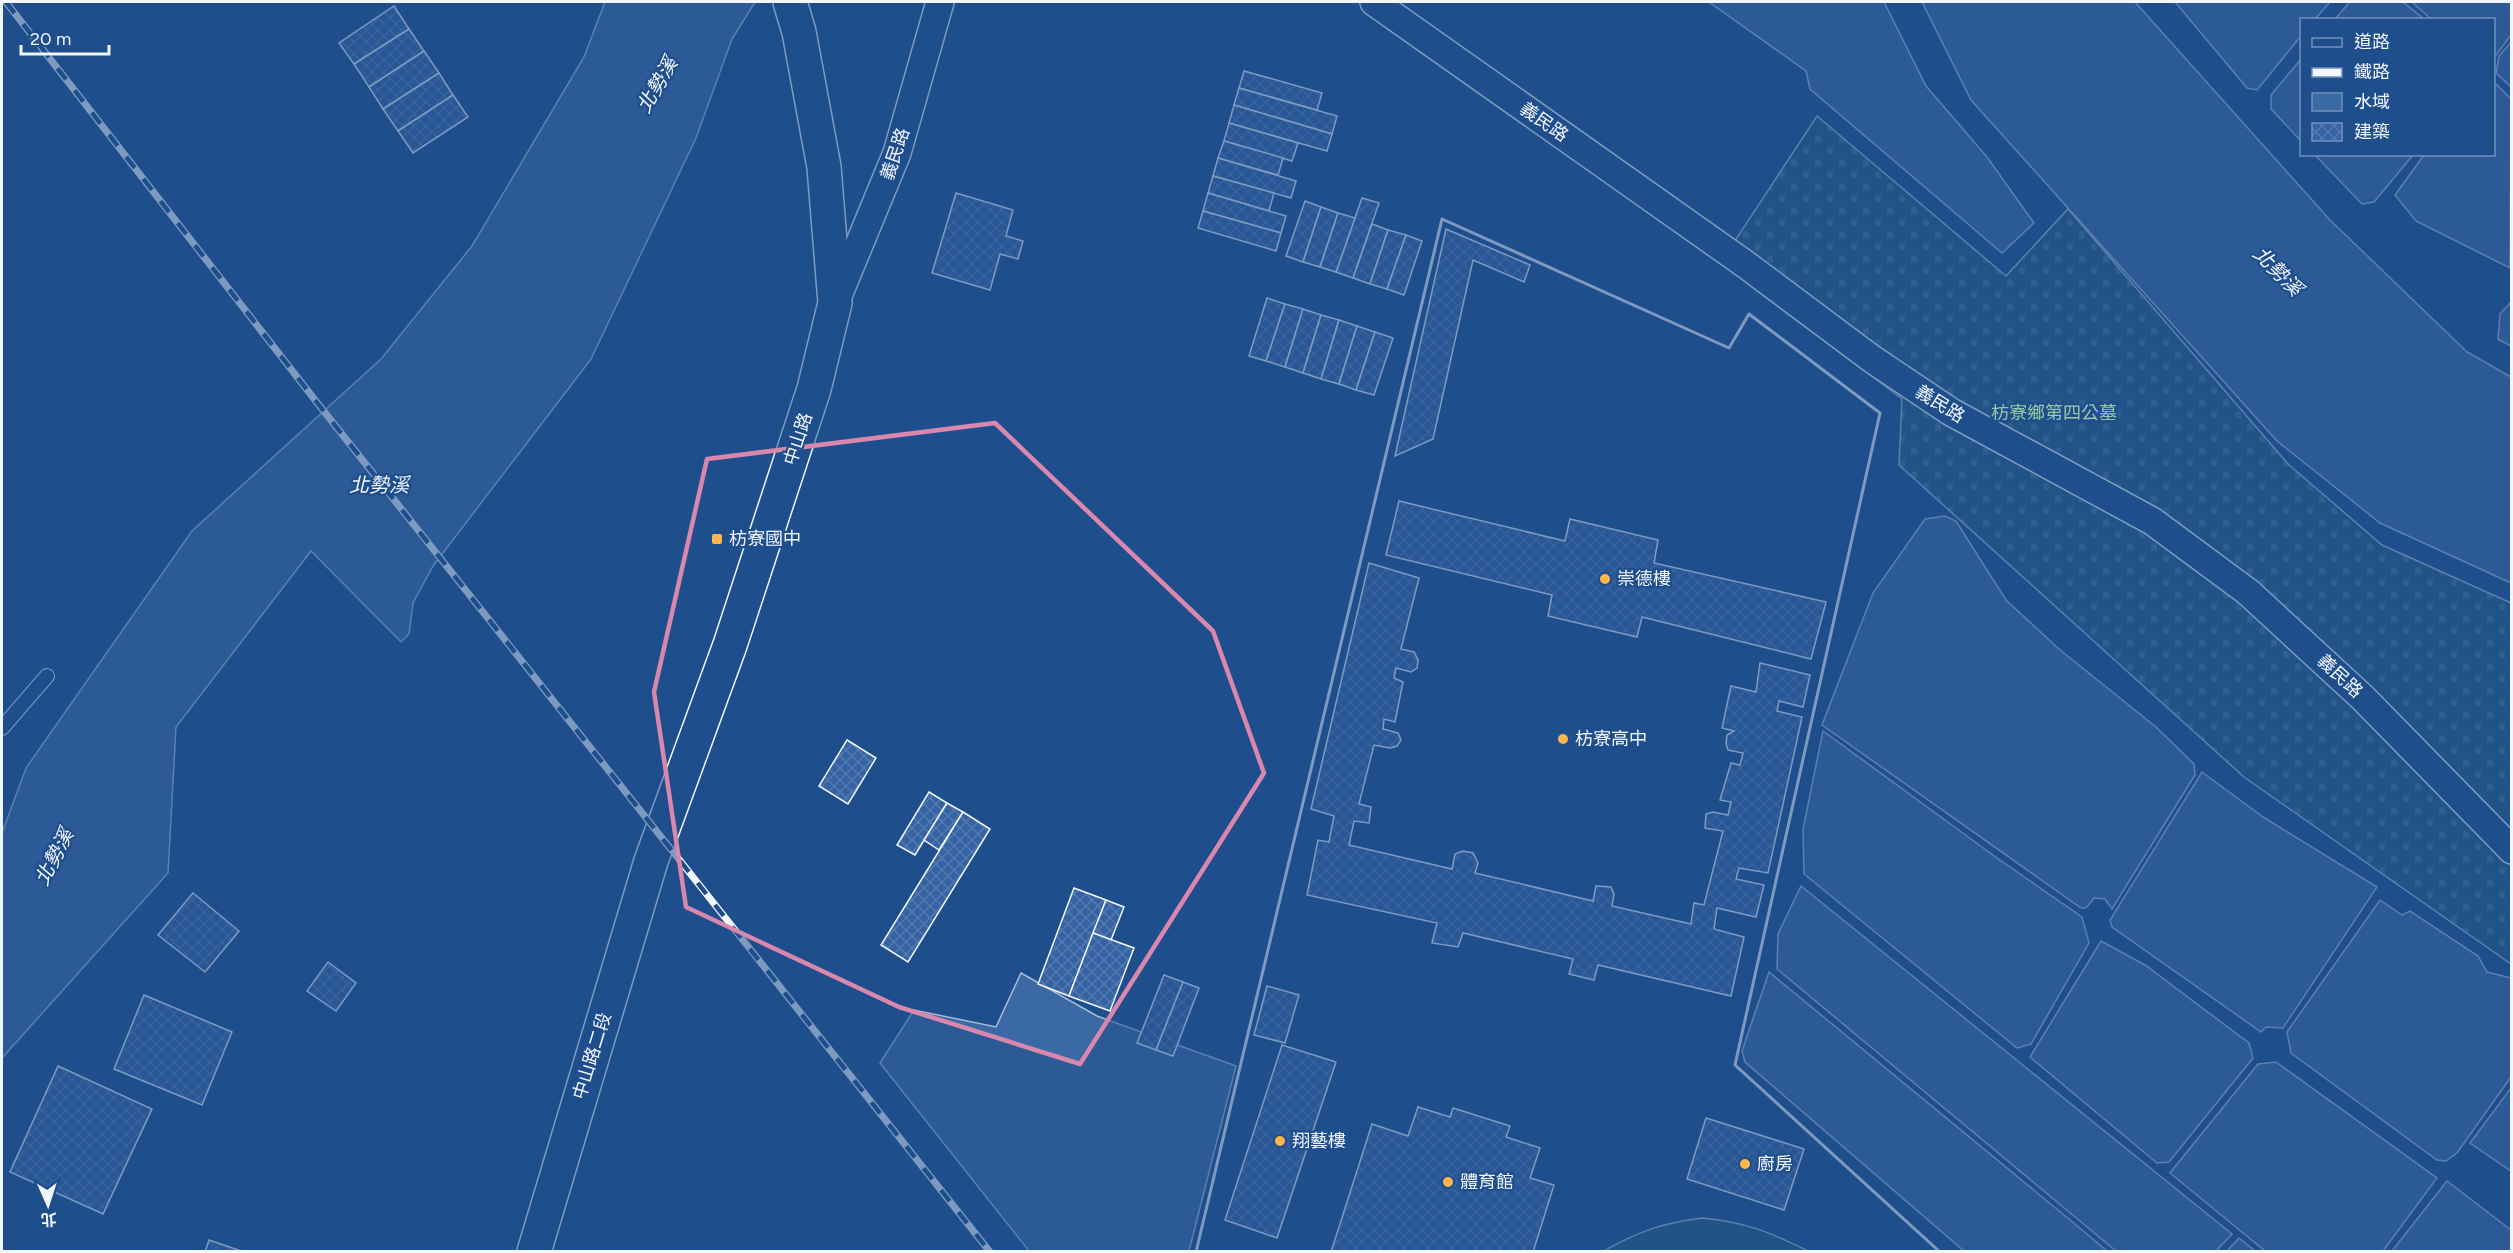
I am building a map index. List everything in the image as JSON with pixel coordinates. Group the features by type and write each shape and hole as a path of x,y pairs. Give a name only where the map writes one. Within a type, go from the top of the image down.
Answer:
{"street":[{"name":"中山路","path":"651,861 730,645 814,390 835,303 824,167 799,32 790,2"},
{"name":"義民路","path":"835,303 897,153 940,2"},
{"name":"義民路","path":"1374,2 1745,264 1872,359 1951,412 2152,521 2248,592 2363,698 2511,850"},
{"name":"中山路二段","path":"534,1251 651,861"}],"lane":[{"path":"2,728 47,676"}],"highlighted area":[{"path":"995,423 1213,631 1264,773 1080,1064 899,1007 686,907 654,692 707,459"}],"green space":[{"name":"枋寮鄉第四公墓","path":"1817,116 2006,276 2068,209 2288,464 2382,545 2511,603 2511,964 2244,777 1899,465 1902,399 1721,262"},
{"path":"1702,1218 1757,1229 1808,1251 1604,1251 1652,1229 1675,1222"}],"water":[{"name":"北勢溪","path":"605,2 755,2 732,39 696,138 591,359 433,566 413,603 409,634 401,642 311,551 176,727 168,873 2,1058 2,833 26,768 192,531 381,359 472,246 584,57"},
{"path":"1709,2 1884,2 1926,86 1987,157 2034,223 2002,253 1810,89 1806,71"},
{"name":"北勢溪","path":"1922,2 2135,2 2330,220 2467,352 2511,377 2511,583 2380,523 2277,441 1971,100"},
{"path":"2175,2 2330,2 2316,18 2300,18 2300,37 2257,90 2247,88"},
{"path":"2350,2 2403,2 2423,18 2336,18"},
{"path":"2412,2 2511,2 2511,35 2495,57 2495,18 2430,18"},
{"path":"2511,42 2511,87 2496,73 2499,56"},
{"path":"2300,60 2300,140 2271,109 2271,95"},
{"path":"2495,83 2511,99 2510,268 2416,221 2395,195 2423,156 2495,156"},
{"path":"2316,156 2412,156 2374,202 2362,204"},
{"path":"2511,302 2511,346 2498,339 2500,314"},
{"path":"1945,516 1956,521 2006,600 2060,650 2156,727 2194,764 2195,775 2112,909 2105,899 2094,898 2086,908 2081,908 1822,725 1873,593 1925,519"},
{"path":"1823,731 2082,917 2089,943 2031,1044 2017,1048 1804,874 1803,829"},
{"path":"2202,772 2263,817 2377,887 2283,1028 2266,1027 2261,1032 2112,927 2110,920"},
{"path":"1801,886 2232,1234 2216,1251 2116,1251 1777,969 1778,934"},
{"path":"2380,900 2402,915 2410,911 2478,956 2487,972 2511,978 2511,1077 2457,1153 2446,1161 2437,1160 2291,1053 2287,1032"},
{"path":"2101,941 2145,965 2249,1043 2253,1058 2169,1162 2157,1163 2030,1057"},
{"path":"1769,972 2107,1251 1964,1251 1745,1062 1742,1051"},
{"path":"1021,973 1097,1016 1236,1066 1189,1251 1029,1251 880,1063 914,1010 996,1027"},
{"path":"2276,1062 2437,1178 2383,1251 2265,1251 2170,1173 2258,1064"},
{"path":"2511,1088 2511,1171 2470,1143"},
{"path":"2447,1181 2511,1230 2511,1251 2392,1251"},
{"path":"2239,1238 2255,1251 2227,1251"}],"building":[{"path":"394,6 409,29 354,64 339,43"},
{"path":"409,29 424,51 369,87 354,64"},
{"path":"424,51 439,73 383,109 369,87"},
{"path":"1244,71 1322,93 1317,110 1239,88"},
{"path":"439,73 453,95 398,131 383,109"},
{"path":"1239,88 1337,116 1332,134 1234,105"},
{"path":"453,95 468,117 413,153 398,131"},
{"path":"1234,105 1332,134 1327,151 1229,123"},
{"path":"1229,123 1298,143 1292,161 1224,141"},
{"path":"1224,141 1283,158 1278,175 1218,158"},
{"path":"1218,158 1296,181 1291,198 1213,176"},
{"path":"1213,176 1274,193 1269,211 1208,193"},
{"path":"956,193 1013,210 1006,236 1023,241 1018,259 1000,254 990,290 932,273"},
{"path":"1208,193 1286,216 1281,233 1203,211"},
{"path":"1362,198 1379,203 1353,278 1336,272"},
{"path":"1305,201 1321,207 1303,262 1286,256"},
{"path":"1321,207 1338,213 1320,267 1303,262"},
{"path":"1203,211 1281,233 1276,251 1198,228"},
{"path":"1338,213 1355,218 1336,272 1320,267"},
{"path":"1372,224 1388,230 1370,284 1353,278"},
{"path":"1446,229 1530,265 1524,282 1473,260 1433,439 1395,456"},
{"path":"1388,230 1406,235 1387,289 1370,284"},
{"path":"1406,235 1422,241 1404,295 1387,289"},
{"path":"1267,298 1285,304 1266,361 1249,356"},
{"path":"1285,304 1303,309 1285,367 1266,361"},
{"path":"1303,309 1321,315 1303,373 1285,367"},
{"path":"1321,315 1339,320 1321,379 1303,373"},
{"path":"1339,320 1357,326 1339,384 1321,379"},
{"path":"1357,326 1375,332 1356,390 1339,384"},
{"path":"1375,332 1393,338 1374,395 1356,390"},
{"name":"崇德樓","path":"1399,501 1565,541 1570,519 1658,540 1654,563 1826,602 1811,659 1642,617 1637,637 1548,616 1552,595 1386,555"},
{"path":"1369,563 1419,578 1401,649 1414,652 1418,660 1417,668 1411,672 1396,668 1394,678 1403,682 1395,722 1384,719 1383,729 1398,733 1401,740 1397,746 1390,748 1374,745 1359,804 1371,807 1369,823 1354,821 1349,845 1452,869 1455,854 1463,851 1473,853 1478,863 1475,873 1593,901 1596,886 1611,887 1614,894 1612,906 1691,924 1694,903 1704,905 1723,831 1705,828 1706,814 1713,812 1728,815 1731,802 1720,800 1731,763 1740,765 1743,753 1728,750 1727,735 1734,731 1722,728 1731,686 1756,692 1760,663 1810,675 1803,707 1779,701 1777,711 1802,717 1768,873 1739,868 1736,879 1764,885 1756,917 1717,908 1714,929 1744,937 1731,996 1598,965 1594,980 1569,974 1573,959 1463,933 1458,947 1432,943 1437,923 1307,895 1318,840 1329,842 1334,816 1311,809"},
{"path":"847,740 876,758 848,804 819,786"},
{"path":"929,792 947,803 915,855 897,845"},
{"path":"947,803 963,812 939,850 924,840"},
{"path":"963,812 990,829 908,962 881,945"},
{"path":"1074,888 1106,900 1069,996 1038,984"},
{"path":"193,893 239,931 205,972 158,935"},
{"path":"1106,900 1124,907 1111,940 1093,933"},
{"path":"1093,933 1134,948 1110,1011 1069,996"},
{"path":"328,962 356,983 336,1011 307,991"},
{"path":"1164,975 1183,982 1156,1050 1137,1043"},
{"path":"1183,982 1199,988 1173,1056 1156,1050"},
{"path":"1267,986 1299,995 1285,1043 1254,1035"},
{"path":"144,995 232,1032 202,1105 114,1069"},
{"name":"翔藝樓","path":"1282,1045 1336,1062 1277,1238 1225,1220"},
{"path":"58,1066 152,1109 103,1214 10,1172"},
{"name":"體育館","path":"1418,1107 1450,1117 1453,1108 1510,1126 1506,1137 1540,1148 1530,1178 1554,1185 1533,1252 1331,1252 1372,1124 1408,1136"},
{"name":"廚房","path":"1706,1118 1804,1149 1784,1210 1687,1179"},
{"path":"209,1240 244,1252 205,1252"}],"railway":[{"path":"6,2 315,400 990,1252"}],"wall":[{"path":"1196,1252 1442,219 1729,348 1749,314 1880,413 1735,1065 1940,1252"}],"place":[{"name":"枋寮國中","path":"717,539"},
{"name":"崇德樓","path":"1605,579"},
{"name":"枋寮高中","path":"1563,739"},
{"name":"翔藝樓","path":"1280,1141"},
{"name":"廚房","path":"1745,1164"},
{"name":"體育館","path":"1448,1182"}]}
